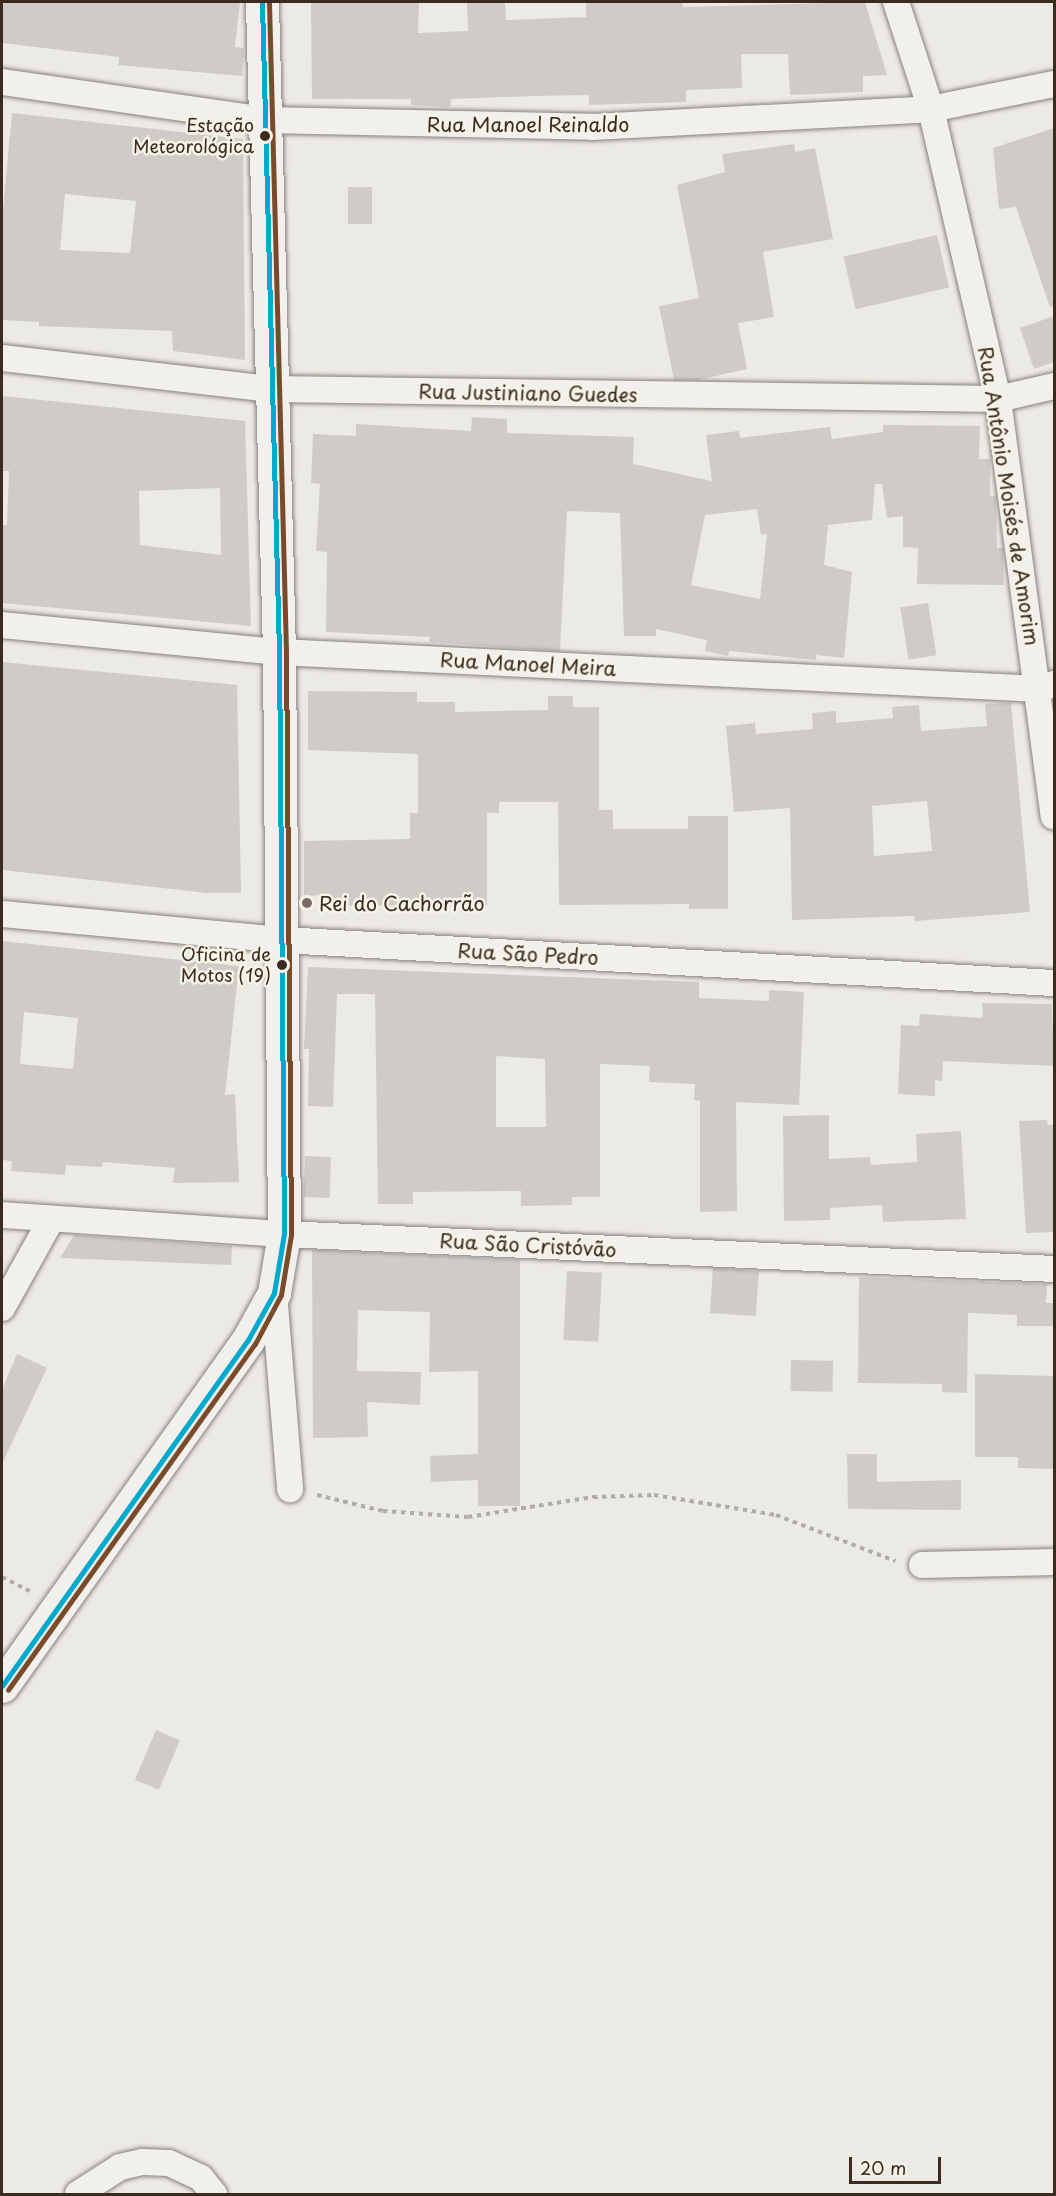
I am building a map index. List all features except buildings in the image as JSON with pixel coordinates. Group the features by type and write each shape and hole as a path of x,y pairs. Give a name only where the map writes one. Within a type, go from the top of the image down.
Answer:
{"main road":[{"path":"2,1686 248,1340 274,1293 284,1234 279,652 262,2"}],"street":[{"name":"Rua Antônio Moisés de Amorim","path":"896,2 931,110 998,399 1047,687 1054,816"},
{"name":"Rua Manoel Reinaldo","path":"2,82 265,120 593,127 931,110 1054,84"},
{"name":"Rua Justiniano Guedes","path":"2,358 271,389 998,399 1054,386"},
{"name":"Rua Manoel Meira","path":"2,626 279,652 1047,687"},
{"name":"Rua São Pedro","path":"2,914 282,940 1054,983"},
{"name":"Rua São Cristóvão","path":"2,1215 284,1234 1054,1269"},
{"path":"2,1308 51,1220"},
{"path":"274,1293 290,1489"},
{"path":"922,1565 1054,1562"},
{"path":"78,2194 120,2167 142,2162 170,2163 201,2178 214,2194"}],"path":[{"path":"290,1489 383,1511 457,1517 593,1497 654,1495 699,1500 776,1515 882,1559 922,1565"}],"transit line":[{"path":"2,1686 248,1340 274,1293 284,1234 279,652 262,2"},
{"path":"8,1690 255,1344 281,1295 291,1235 286,652 269,2"}],"place":[{"name":"Estação Meteorológica","path":"265,136"},
{"name":"Rei do Cachorrão","path":"307,903"},
{"name":"Oficina de Motos (19)","path":"282,965"}]}
